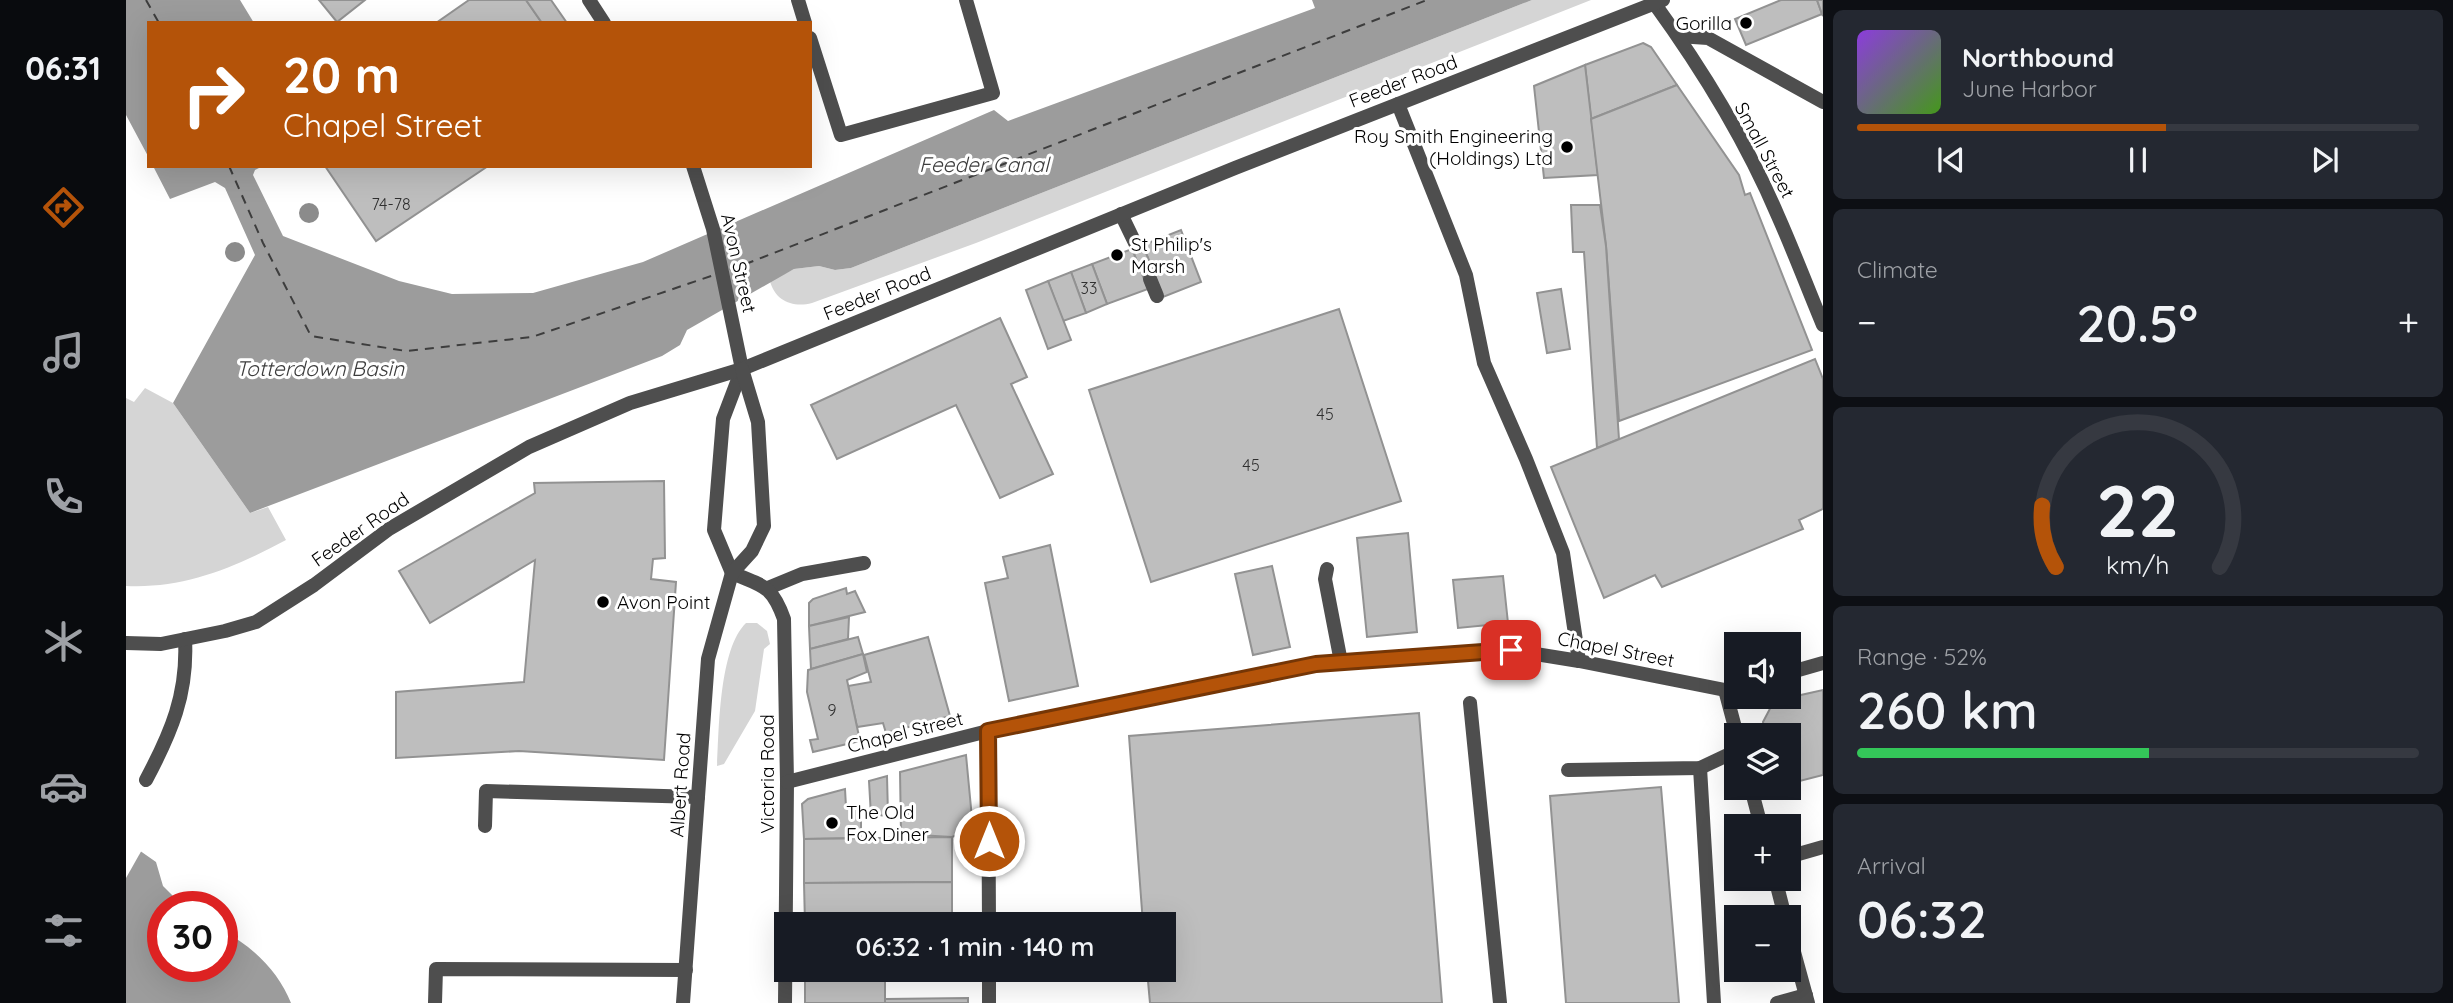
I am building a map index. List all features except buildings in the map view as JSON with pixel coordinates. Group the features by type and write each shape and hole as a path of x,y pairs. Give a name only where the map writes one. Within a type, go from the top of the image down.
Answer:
{"street":[{"path":"589,0 603,21"},
{"path":"798,0 805,21"},
{"path":"812,44 841,135 993,93 966,0"},
{"name":"Small Street","path":"1659,2 1743,144 1778,215 1823,325"},
{"name":"Feeder Road","path":"126,643 161,644 256,622 293,600 389,529 529,447 630,403 741,369 1121,214 1659,2"},
{"path":"1678,36 1707,38 1823,102"},
{"path":"1398,104 1466,275 1484,363 1527,459 1563,553 1579,661"},
{"name":"Avon Street","path":"694,168 713,229 741,369"},
{"path":"1121,214 1138,247"},
{"path":"1150,279 1157,296"},
{"path":"741,369 723,419 714,530 732,573 768,588 802,575 864,563"},
{"name":"Albert Road","path":"683,1003 708,659 732,573 752,551 764,526 758,422 741,369"},
{"path":"1328,569 1325,579 1341,662"},
{"name":"Victoria Road","path":"768,588 778,600 784,619 787,782 785,1003"},
{"path":"146,780 166,741 180,702 187,665 185,639"},
{"name":"Chapel Street","path":"787,782 988,731 1316,664 1511,650 1724,688"},
{"path":"1801,669 1823,663"},
{"path":"1470,703 1500,1003"},
{"path":"988,731 989,912"},
{"path":"1568,770 1700,768 1724,757"},
{"path":"1700,768 1714,1003"},
{"path":"485,826 486,792 698,797"},
{"path":"1801,853 1823,847"},
{"path":"435,1003 436,969 685,970"},
{"path":"1777,1003 1807,999 1801,977"},
{"path":"989,982 989,1003"}],"shaded area":[{"path":"1532,0 1591,0 976,243 812,303 792,304 780,298 772,288 770,281 794,269 819,266 835,270 851,268"},
{"path":"145,388 173,403 250,513 268,507 286,540 229,567 189,580 126,586 126,398 134,402"},
{"path":"746,623 757,623 767,631 770,644 764,649 755,711 724,764 717,766 725,670 737,635"}],"water":[{"path":"126,0 240,0 253,21 147,21 147,154 126,115"},
{"path":"1312,0 1532,0 851,268 835,270 819,266 794,269 687,330 680,345 662,356 250,513 173,403 255,255 225,188 215,182 170,199 154,168 259,168 253,175 283,236 399,281 452,294 533,293 643,262 994,110 1008,121 1315,8"},
{"path":"126,841 156,862 163,886 168,891 147,891 147,982 238,982 238,940 272,970 291,1003 126,1003"}],"pier":[{"path":"126,838 143,848 126,878"}],"ferry route":[{"path":"146,0 158,21"},
{"path":"730,270 1427,0"},
{"path":"230,168 263,243 311,336 406,351 532,337 714,275"}],"place":[{"name":"Gorilla","path":"1746,23"},
{"name":"Roy Smith Engineering (Holdings) Ltd","path":"1567,147"},
{"name":"St Philip's Marsh","path":"1117,255"},
{"name":"Avon Point","path":"603,602"},
{"name":"The Old Fox Diner","path":"832,823"}],"route":[{"path":"989,841 988,731 1316,664 1511,650"}],"water label":[{"name":"Feeder Canal","path":"984,165"},
{"name":"Totterdown Basin","path":"320,369"}]}
